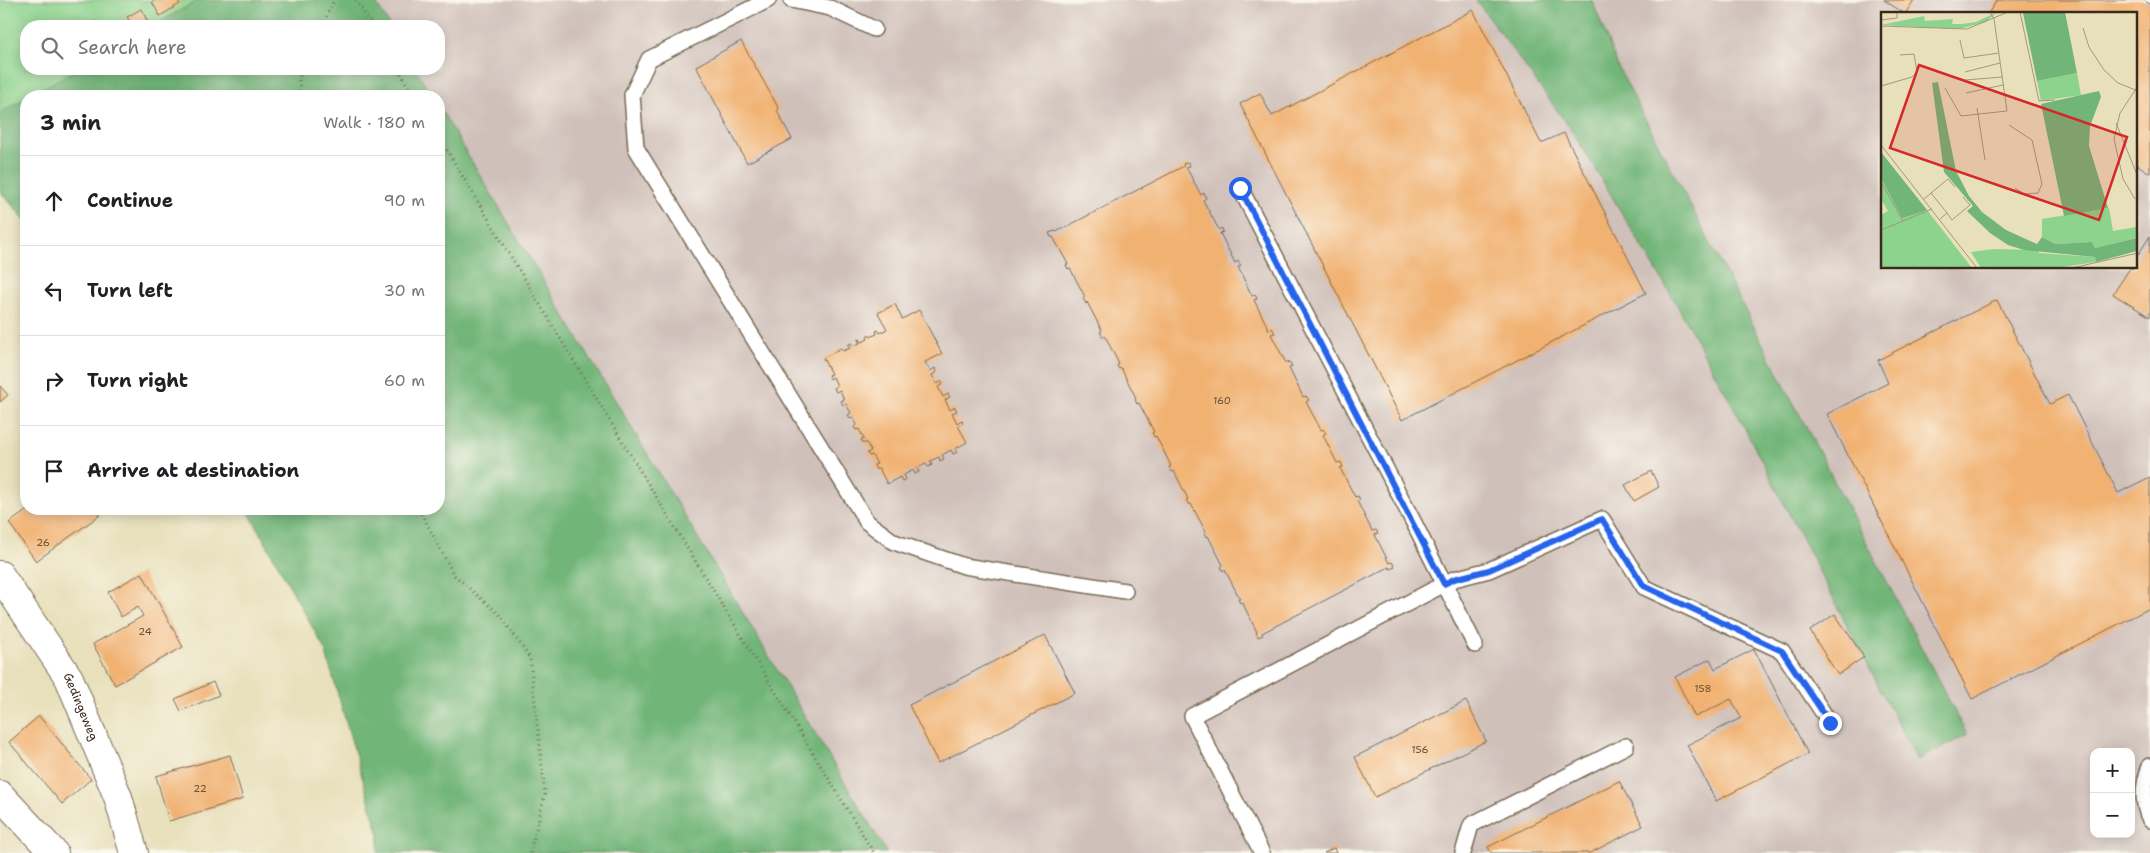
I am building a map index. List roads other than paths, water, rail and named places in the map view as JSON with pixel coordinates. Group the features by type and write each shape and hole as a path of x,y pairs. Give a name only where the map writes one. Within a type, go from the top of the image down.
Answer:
{"street":[{"name":"Gedingeweg","path":"0,575 70,678 118,797 134,853"},
{"path":"0,795 54,853"}],"lane":[{"path":"768,0 649,59 632,95 636,148 866,522 894,542 964,566 1125,591"},
{"path":"791,0 830,8 874,29"},
{"path":"1240,188 1475,645"},
{"path":"1262,853 1192,716 1454,579 1489,570 1602,519 1644,586 1782,651 1830,723"},
{"path":"1463,853 1471,825 1626,746"},
{"path":"2150,766 2144,782 2146,811 2150,820"}]}
